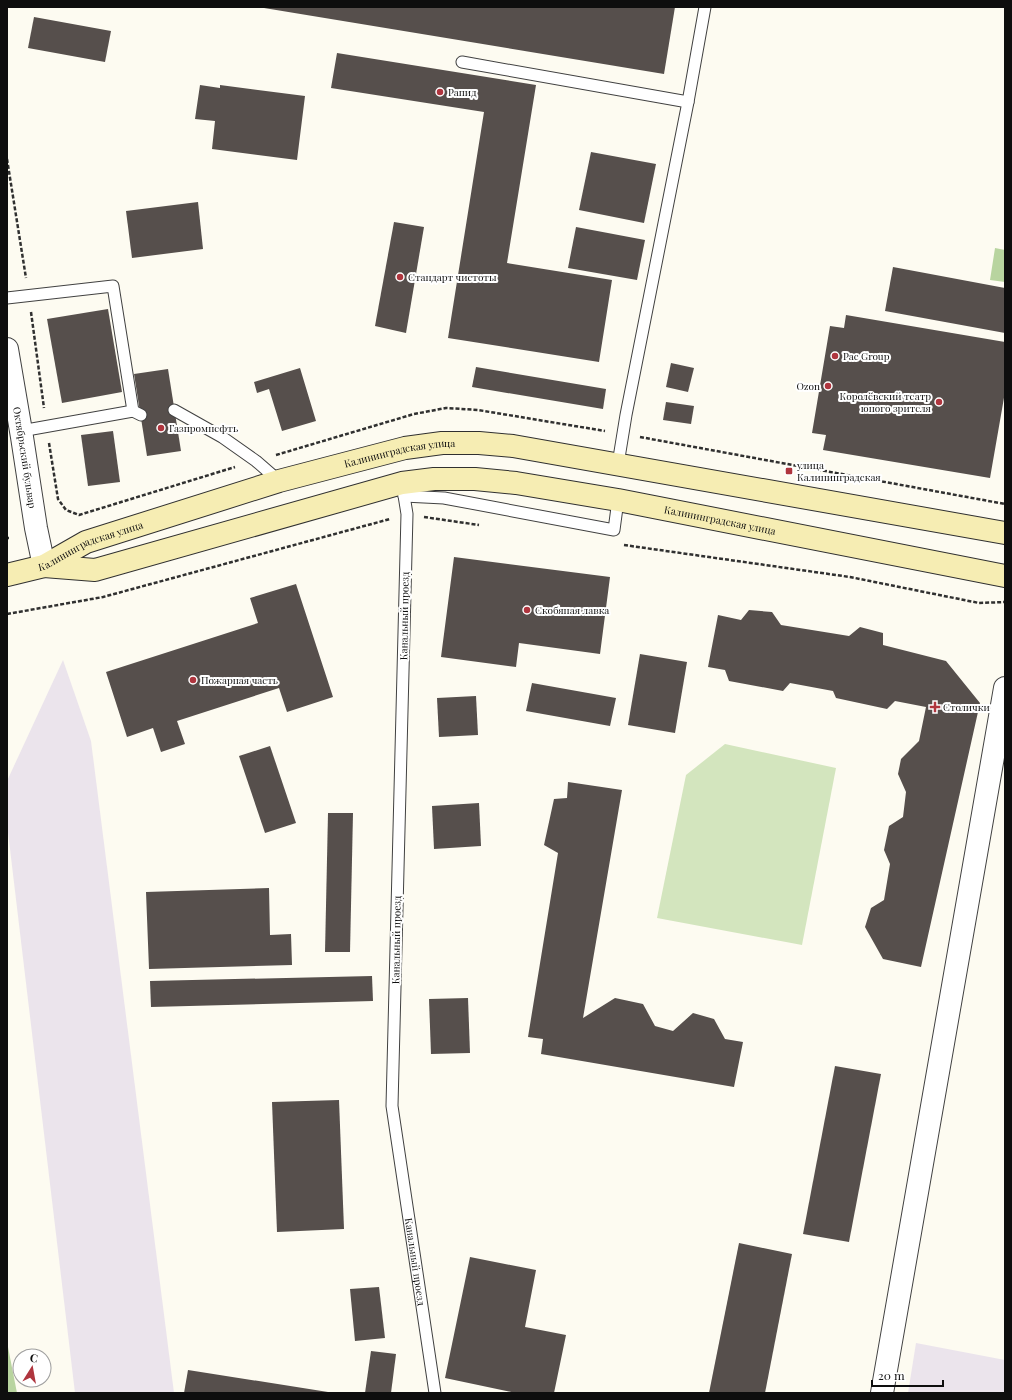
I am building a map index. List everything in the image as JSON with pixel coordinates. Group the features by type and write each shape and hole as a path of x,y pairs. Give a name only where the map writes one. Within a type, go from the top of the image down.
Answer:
{"main road":[{"name":"Калининградская улица","path":"44,566 86,542 279,481 405,448 442,443 479,443 513,446 1005,533"},
{"name":"Калининградская улица","path":"44,566 95,570 403,490 434,479 475,479 516,483 618,500 1005,576"},
{"path":"7,576 44,566"}],"street":[{"name":"Октябрьский бульвар","path":"7,349 36,528 44,566"},
{"path":"882,1393 1005,688"}],"lane":[{"path":"618,464 626,415 688,102 705,7"},
{"path":"462,62 688,102"},
{"path":"7,298 113,286 137,413 21,431"},
{"path":"174,410 222,437 256,461 279,481"},
{"path":"403,490 614,530 618,500"},
{"name":"Канальный проезд","path":"403,490 407,514 392,1106 435,1393"}],"path":[{"path":"7,159 58,498 66,510 79,515"},
{"path":"997,503 1005,504"},
{"path":"7,614 102,598 407,514 486,526"},
{"path":"620,545 850,577 979,603 1005,602"}],"shaded area":[{"path":"63,660 91,741 174,1393 75,1393 7,824 7,781"},
{"path":"916,1343 1005,1360 1005,1393 908,1393"}],"green space":[{"path":"995,248 1005,250 1005,282 990,280"},
{"path":"725,744 836,768 802,945 657,918 686,775"},
{"path":"7,1342 12,1368 12,1388 16,1388 17,1393 7,1393"}],"building":[{"path":"258,7 675,7 664,74"},
{"path":"34,17 111,31 105,62 28,48"},
{"path":"337,53 536,85 507,263 612,280 599,362 448,338 484,112 331,88"},
{"path":"200,85 220,88 220,85 305,96 297,160 212,149 215,121 195,119"},
{"path":"591,152 656,164 644,223 579,210"},
{"path":"198,202 203,249 132,258 126,211"},
{"name":"Стандарт чистоты","path":"394,222 424,227 406,333 375,326"},
{"path":"576,227 645,240 637,280 568,268"},
{"path":"893,267 1005,288 1005,333 885,311"},
{"path":"108,309 122,392 62,403 47,319"},
{"path":"846,315 1005,342 1005,392 990,478 823,450 826,435 812,433 830,326 844,328"},
{"path":"671,363 694,368 688,392 666,387"},
{"path":"476,367 606,389 603,409 472,387"},
{"path":"300,368 316,421 282,431 269,389 257,393 254,382"},
{"path":"168,369 181,451 147,456 134,374"},
{"path":"666,402 694,406 691,424 663,420"},
{"path":"113,431 120,482 88,486 81,435"},
{"name":"Скобяная лавка","path":"454,557 610,577 600,654 519,643 516,667 441,657"},
{"name":"Пожарная часть","path":"296,584 333,697 287,712 279,688 177,721 185,744 161,752 153,728 127,737 106,672 258,623 250,598"},
{"path":"749,610 772,612 781,625 849,636 860,627 883,633 883,645 946,661 980,703 921,967 883,959 865,927 871,908 884,900 890,864 884,850 889,826 903,817 906,792 898,774 901,759 919,741 926,707 895,701 887,709 836,698 833,691 790,683 783,691 729,681 725,670 708,667 718,615 741,620"},
{"path":"640,654 687,662 675,733 628,725"},
{"path":"532,683 616,698 610,726 526,711"},
{"path":"476,696 478,735 439,737 437,698"},
{"path":"270,746 296,823 265,833 239,756"},
{"path":"568,782 622,790 583,1018 615,998 643,1004 655,1026 673,1031 693,1013 714,1019 725,1039 743,1042 734,1087 541,1054 543,1039 528,1037 558,853 544,845 554,799 567,798"},
{"path":"479,803 481,846 434,849 432,806"},
{"path":"328,813 353,813 350,952 325,952"},
{"path":"269,888 270,935 291,934 292,965 149,969 146,892"},
{"path":"372,976 373,1001 151,1007 150,981"},
{"path":"468,998 470,1053 431,1054 429,999"},
{"path":"835,1066 881,1074 849,1242 803,1234"},
{"path":"339,1100 344,1229 277,1232 272,1102"},
{"path":"739,1243 792,1254 765,1393 709,1393"},
{"path":"470,1257 536,1270 525,1327 566,1335 554,1393 516,1393 445,1378"},
{"path":"379,1287 385,1338 355,1341 350,1289"},
{"path":"371,1351 396,1354 391,1393 365,1393"},
{"path":"188,1370 328,1392 328,1393 184,1393"}],"place":[{"name":"Рапид","path":"440,92"},
{"name":"Стандарт чистоты","path":"400,277"},
{"name":"Pac Group","path":"835,356"},
{"name":"Ozon","path":"828,386"},
{"name":"Королёвский театр юного зрителя","path":"939,402"},
{"name":"Газпромнефть","path":"161,428"},
{"name":"улица Калининградская","path":"789,471"},
{"name":"Скобяная лавка","path":"527,610"},
{"name":"Пожарная часть","path":"193,680"},
{"name":"Столички","path":"935,707"}]}
